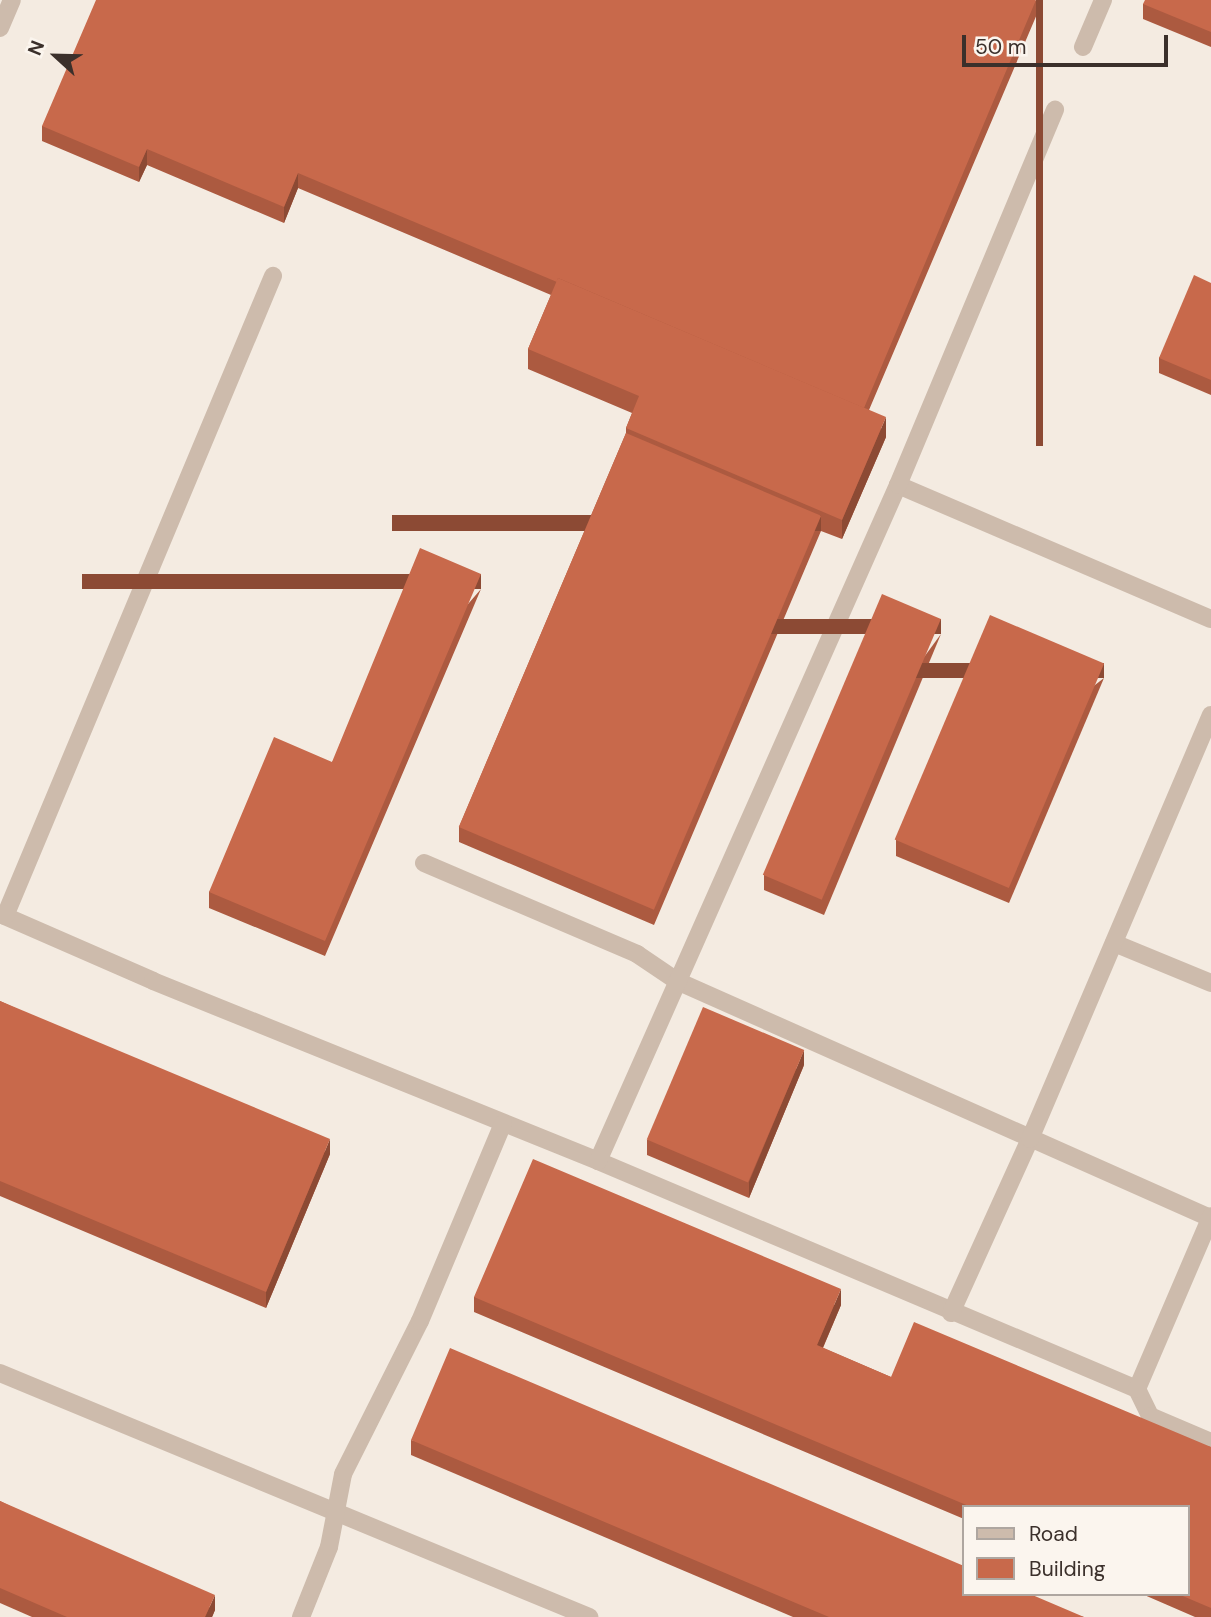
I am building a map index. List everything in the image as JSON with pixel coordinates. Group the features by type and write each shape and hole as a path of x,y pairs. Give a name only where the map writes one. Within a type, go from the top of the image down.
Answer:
{"lane":[{"path":"0,28 12,0"},
{"path":"1083,47 1103,0"},
{"path":"598,1161 898,485 1055,109"},
{"path":"273,276 2,915 153,981 598,1161 951,1313 1137,1389 1150,1416 1211,1442"},
{"path":"898,485 1211,619"},
{"path":"951,1313 1030,1139 1211,715"},
{"path":"424,863 637,954 677,981 1211,1217 1137,1389"},
{"path":"1114,943 1211,983"},
{"path":"301,1617 329,1547 344,1474 421,1321 503,1124"},
{"path":"0,1373 589,1617"}],"building":[{"path":"96,0 1036,0 864,408 558,278 557,282 298,173 284,207 147,149 139,167 42,126"},
{"path":"1145,0 1211,0 1211,32 1143,4"},
{"path":"1194,275 1211,283 1211,380 1159,358"},
{"path":"558,278 886,417 842,520 626,428 639,396 528,349"},
{"path":"626,433 821,516 654,910 459,827"},
{"path":"420,548 481,574 325,941 209,892 274,737 332,762"},
{"path":"882,594 941,619 822,900 763,875"},
{"path":"990,615 1104,663 1009,888 895,840"},
{"path":"0,1001 330,1139 266,1292 0,1181"},
{"path":"703,1007 804,1050 748,1183 647,1140"},
{"path":"533,1159 841,1289 817,1345 891,1377 914,1322 1211,1447 1211,1608 1183,1596 1190,1596 1190,1505 966,1505 474,1297"},
{"path":"450,1348 962,1565 962,1596 1035,1596 1084,1617 829,1617 411,1440"},
{"path":"0,1501 215,1595 205,1617 67,1617 0,1588"}]}
